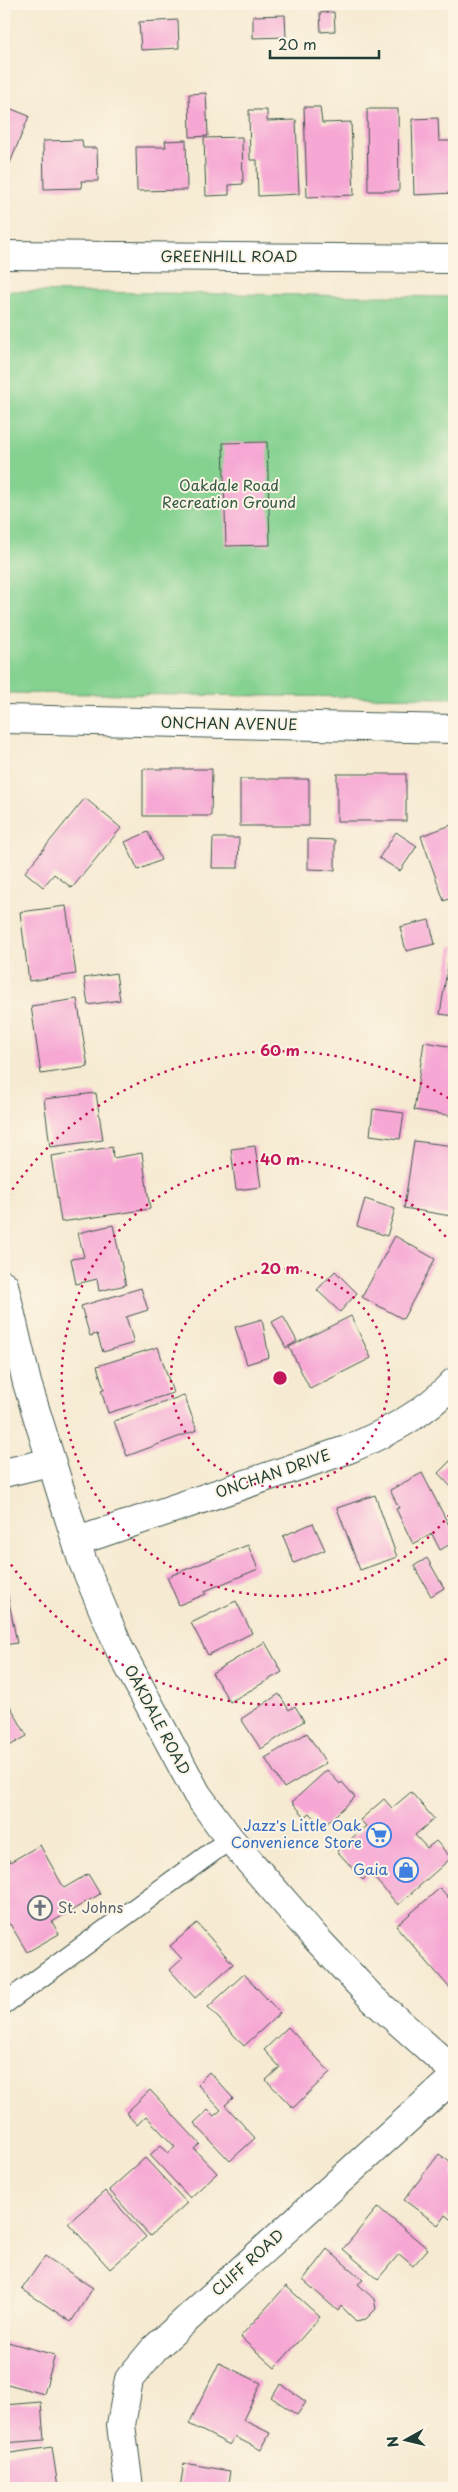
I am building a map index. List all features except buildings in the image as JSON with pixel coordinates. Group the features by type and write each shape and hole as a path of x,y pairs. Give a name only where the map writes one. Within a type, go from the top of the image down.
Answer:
{"street":[{"name":"GREENHILL ROAD","path":"4,255 454,258"},
{"name":"ONCHAN AVENUE","path":"4,719 454,729"},
{"name":"OAKDALE ROAD","path":"4,1285 27,1383 50,1462 78,1541 82,1560 120,1650 197,1794 230,1840 314,1936 373,1999 454,2071"},
{"name":"ONCHAN DRIVE","path":"78,1541 349,1449 389,1432 416,1415 454,1382"},
{"path":"4,1473 50,1462"},
{"name":"CLIFF ROAD","path":"128,2488 121,2425 129,2379 154,2348 454,2077"}],"lane":[{"path":"4,2004 230,1840"}],"green space":[{"name":"Oakdale Road Recreation Ground","path":"4,291 454,297 454,698 4,693"}],"place":[{"name":"Jazz's Little Oak Convenience Store","path":"379,1835"},
{"name":"Gaia","path":"406,1870"},
{"name":"St. Johns","path":"40,1908"}]}
